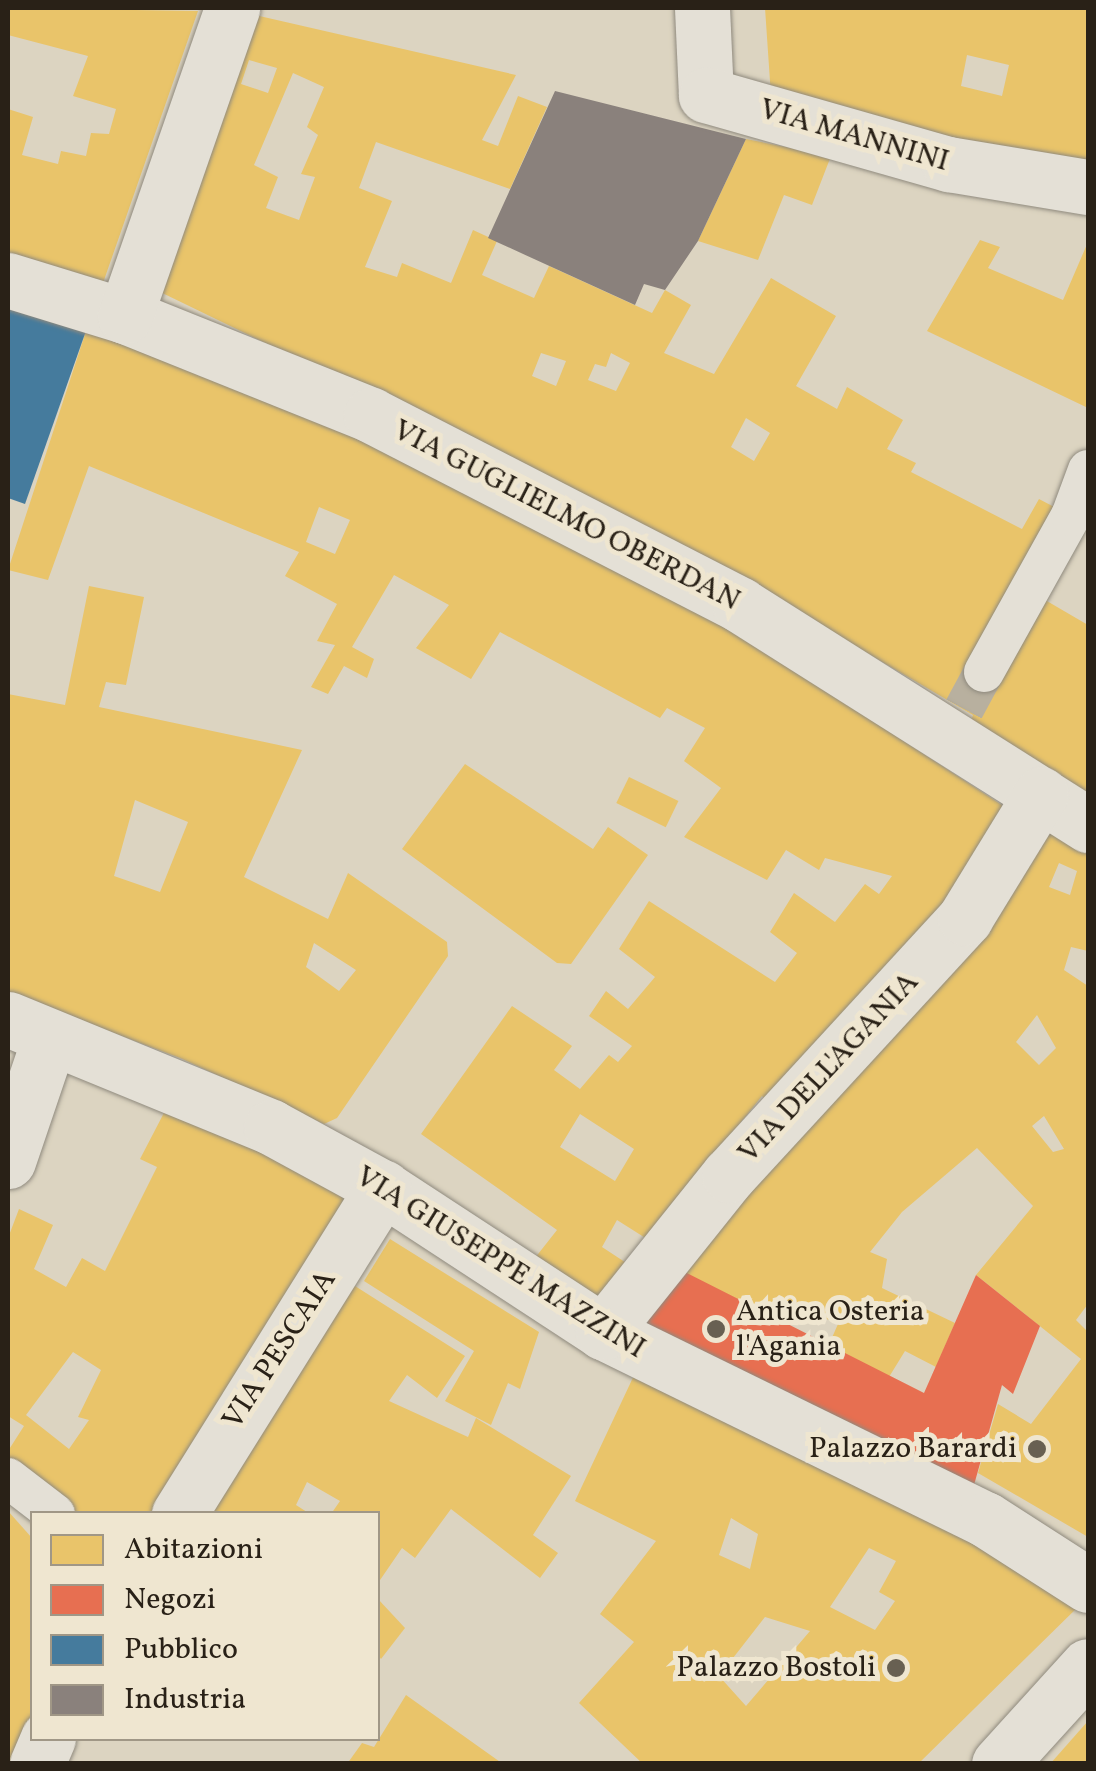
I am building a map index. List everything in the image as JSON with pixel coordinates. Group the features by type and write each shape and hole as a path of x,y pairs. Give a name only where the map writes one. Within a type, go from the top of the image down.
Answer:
{"street":[{"path":"126,316 232,8"},
{"name":"VIA MANNINI","path":"702,8 706,94 950,164 1088,187"},
{"name":"VIA GUGLIELMO OBERDAN","path":"8,280 126,316 371,415 740,605 955,724 1041,794 1088,824"},
{"path":"984,672 1071,516 1088,470"},
{"name":"VIA DELL'AGANIA","path":"603,1332 729,1175 965,918 1041,794"},
{"path":"8,1161 29,1028"},
{"name":"VIA GIUSEPPE MAZZINI","path":"29,1028 271,1127 383,1188 603,1332 985,1519 1088,1585"},
{"name":"VIA PESCAIA","path":"181,1511 383,1188"},
{"path":"8,1478 51,1511"},
{"path":"999,1764 1088,1666"}],"building: Abitazioni":[{"path":"8,8 198,11 103,283 8,257 8,109 33,117 22,155 58,164 61,151 86,156 91,133 109,134 116,109 73,96 88,56 8,35"},
{"path":"765,8 1088,9 1088,169 771,96","holes":["967,55 1009,65 1002,96 961,86"]},
{"path":"255,15 516,75 482,140 498,146 518,96 547,107 510,189 376,142 359,188 392,201 365,267 397,277 402,263 451,283 473,230 497,241 482,275 534,298 549,266 652,313 665,290 691,305 664,353 714,374 771,278 836,316 796,386 837,409 847,387 903,420 887,449 916,463 911,472 1022,529 1039,499 1058,509 1040,597 1088,625 1088,796 970,724 973,715 684,546 152,288","holes":["249,60 277,68 268,93 241,84","293,73 324,87 307,127 318,135 301,174 315,177 299,220 266,208 278,177 254,165","541,353 566,361 556,386 532,376","611,353 630,363 616,391 588,380 595,364 606,367","746,418 770,433 754,461 731,447"]},
{"path":"746,139 831,156 812,205 784,195 758,260 698,241"},
{"path":"980,240 1000,247 988,268 1063,300 1088,242 1088,408 927,331"},
{"path":"87,328 330,417 663,584 1011,811 913,952 767,1101 762,1096 647,1239 617,1220 602,1247 637,1270 607,1310 531,1263 557,1230 421,1134 512,1006 572,1046 554,1070 580,1089 609,1055 618,1062 632,1046 589,1016 606,991 628,1009 655,977 619,949 649,901 775,982 797,953 770,932 794,893 835,922 865,884 879,894 892,876 825,858 819,870 786,850 767,880 684,837 721,788 684,761 705,728 667,708 660,718 500,632 471,679 416,648 449,605 394,575 352,647 374,659 367,678 344,666 328,694 311,687 335,645 317,641 337,604 285,576 299,552 89,466 48,580 8,570","holes":["319,507 350,520 335,554 306,542","580,1114 634,1149 615,1181 560,1147"]},
{"path":"89,586 144,597 126,685 106,682 99,707 302,750 244,877 328,919 348,873 447,942 448,956 337,1118 324,1124 180,1058 8,993 8,694 65,705","holes":["135,800 188,822 160,892 114,876","314,943 356,970 339,991 306,967"]},
{"path":"465,764 593,849 608,827 648,855 571,964 557,963 402,849"},
{"path":"629,777 678,801 666,827 616,803"},
{"path":"1044,816 1088,842 1088,951 1071,947 1064,970 1088,986 1088,1304 1076,1320 1088,1332 1088,1537 978,1473 998,1404 1031,1424 1081,1359 976,1275 1033,1206 977,1148 902,1212 870,1252 887,1259 882,1288 955,1323 936,1367 905,1351 889,1377 827,1349 838,1324 786,1301 773,1322 669,1264","holes":["1059,863 1077,871 1070,895 1049,887","1037,1015 1056,1048 1039,1065 1016,1042","1044,1116 1064,1149 1053,1152 1032,1126"]},
{"path":"166,1109 231,1128 351,1202 152,1511 57,1511 8,1473 8,1451 24,1426 8,1416 8,1238 19,1209 53,1225 34,1269 66,1287 82,1258 105,1271 157,1167 140,1159","holes":["73,1352 101,1370 78,1417 89,1420 69,1449 26,1415"]},
{"path":"390,1239 539,1332 520,1389 508,1383 491,1425 445,1401 474,1351 364,1281"},
{"path":"344,1279 465,1356 437,1398 407,1375 389,1401 468,1437 476,1418 571,1476 533,1535 558,1553 540,1578 451,1509 415,1558 402,1548 380,1580 380,1511 333,1511 340,1501 307,1482 296,1505 305,1511 197,1511"},
{"path":"637,1369 725,1402 1082,1603 918,1764 643,1764 579,1703 634,1642 600,1614 656,1541 575,1501","holes":["731,1518 758,1534 750,1569 719,1555","869,1548 896,1561 879,1592 895,1601 875,1630 830,1607","765,1617 810,1631 746,1706 719,1676"]},
{"path":"8,1511 30,1536 32,1741 21,1764 8,1764"},
{"path":"380,1601 405,1628 380,1658"},
{"path":"406,1695 503,1764 347,1764 362,1743 374,1747"},
{"path":"1088,1721 1088,1764 1050,1764"}],"building: Negozi":[{"path":"669,1264 924,1393 976,1275 1040,1326 1013,1394 1002,1385 974,1485 631,1322"}],"building: Pubblico":[{"path":"8,305 87,328 25,504 8,498"}],"building: Industria":[{"path":"555,91 746,139 698,241 665,290 644,284 635,305 488,238"}],"tunnel":[{"path":"964,709 984,672"}],"place":[{"name":"Antica Osteria l'Agania","path":"716,1329"},
{"name":"Palazzo Barardi","path":"1037,1449"},
{"name":"Palazzo Bostoli","path":"896,1668"}]}
